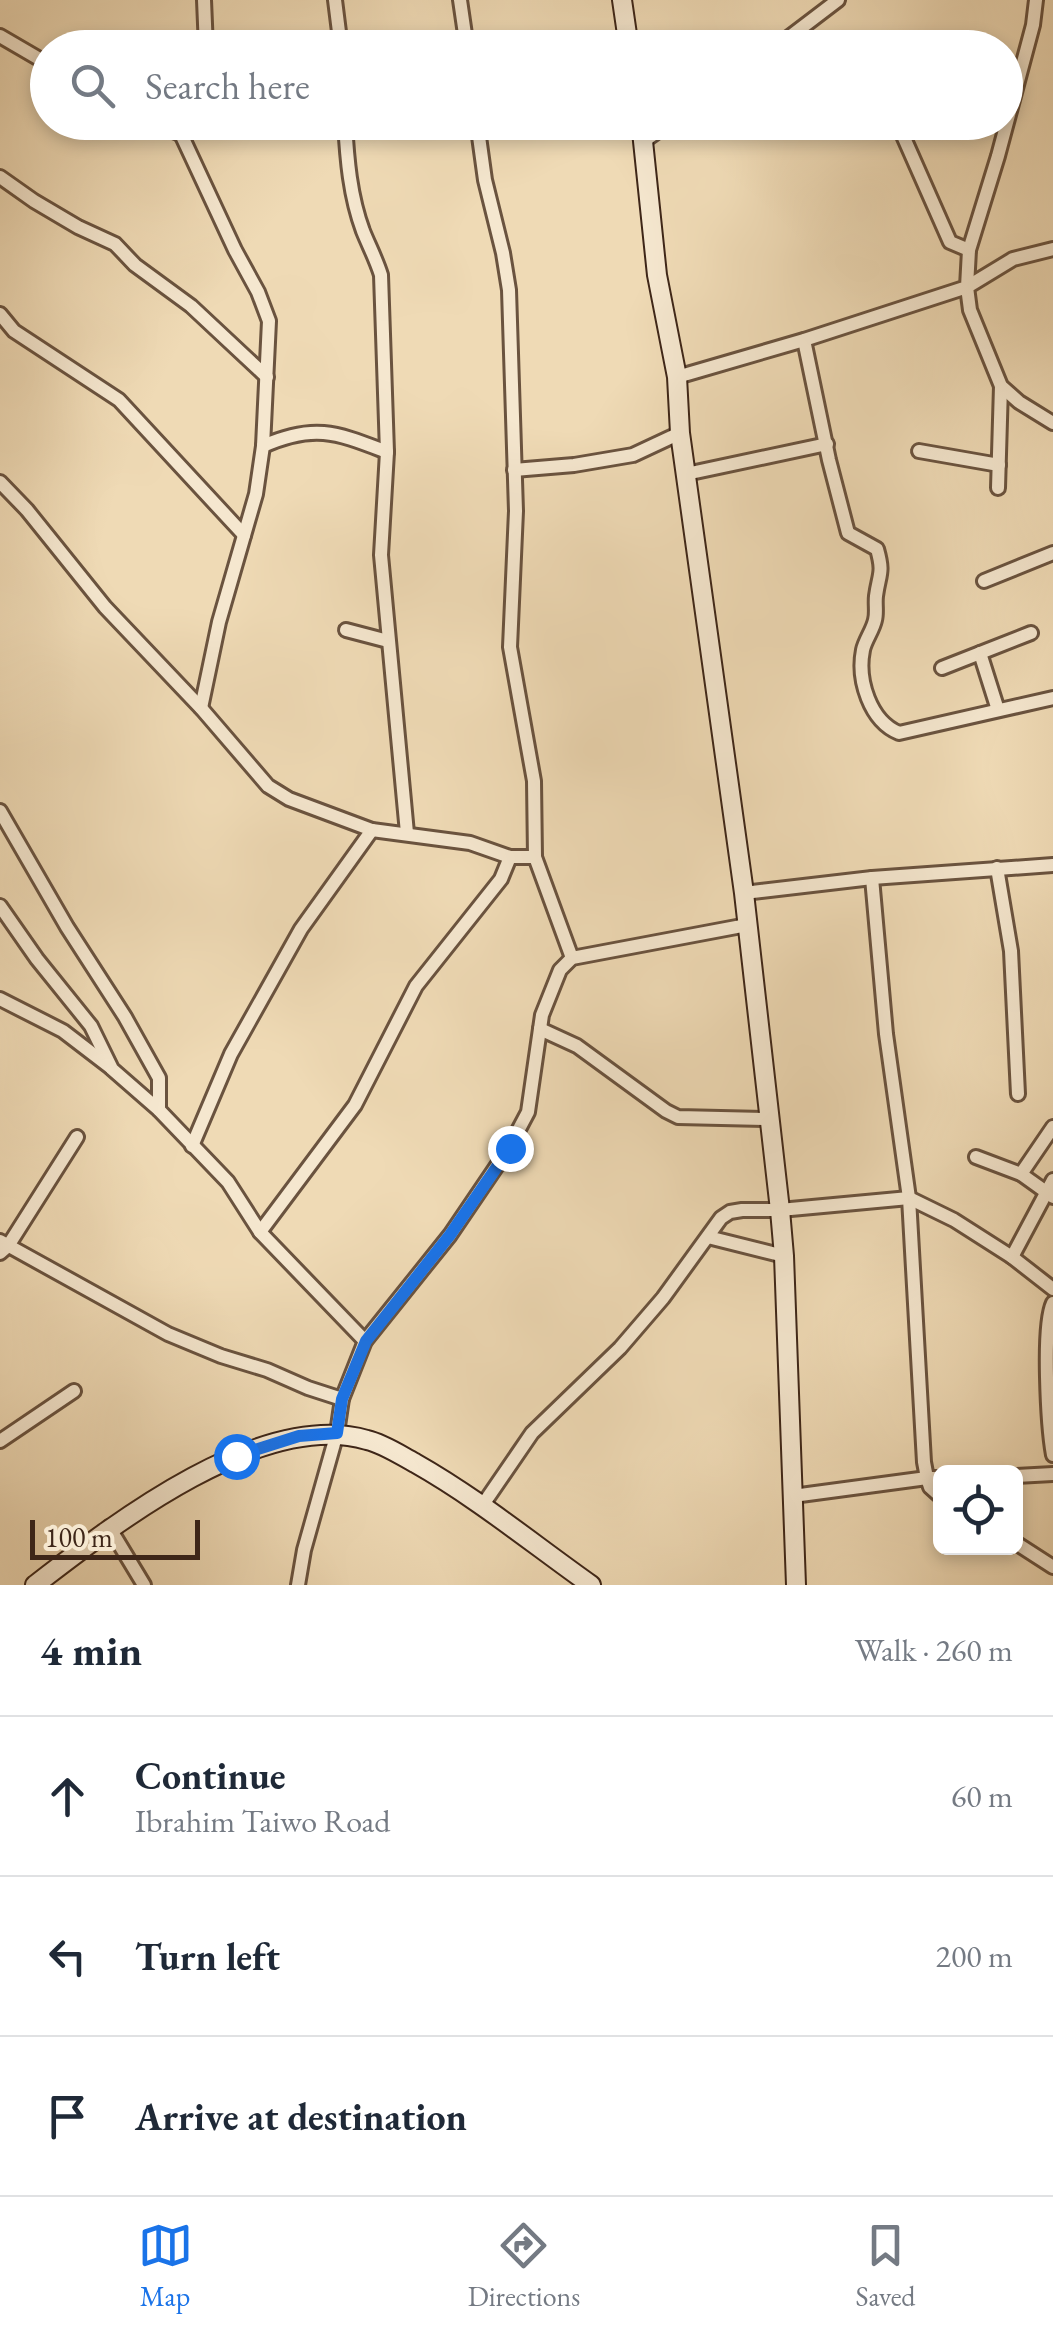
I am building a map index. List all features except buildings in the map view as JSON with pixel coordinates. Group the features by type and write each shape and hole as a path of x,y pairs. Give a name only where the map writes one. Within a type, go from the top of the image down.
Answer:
{"main road":[{"path":"622,0 626,30"},
{"path":"644,140 657,275 677,377 680,433 744,893 780,1210 796,1585"},
{"path":"35,1585 109,1527 180,1484 236,1456 299,1436 337,1433 370,1440 438,1476 591,1585"}],"street":[{"path":"204,0 205,30"},
{"path":"335,0 339,30"},
{"path":"460,0 465,30"},
{"path":"799,30 838,0"},
{"path":"1023,62 1036,0"},
{"path":"0,36 30,54"},
{"path":"188,140 269,320 263,446 256,494 219,622 200,708"},
{"path":"346,140 348,172 363,230 381,275 388,452 381,556 406,833"},
{"path":"479,140 508,290 516,511 510,646 534,781 535,857 572,958"},
{"path":"904,140 950,242 970,250"},
{"path":"998,488 1001,386 970,310 967,287 970,250 1002,140"},
{"path":"0,177 78,227 115,244 135,265 191,306 267,377"},
{"path":"677,377 967,287 1013,259 1053,249"},
{"path":"0,314 14,331 119,400 244,536"},
{"path":"804,340 848,534 877,549 880,558 882,574 876,592 875,621 863,648 862,668 866,690 879,720 899,732 1053,698"},
{"path":"1001,386 1053,423"},
{"path":"263,446 284,436 314,431 338,434 388,452"},
{"path":"514,470 634,454 680,433"},
{"path":"686,474 826,444"},
{"path":"919,451 999,465"},
{"path":"0,482 105,607 268,786 289,800 372,830 470,843 510,857 535,857"},
{"path":"984,581 1053,554"},
{"path":"346,630 388,641"},
{"path":"942,668 1032,632"},
{"path":"980,653 998,710"},
{"path":"0,811 159,1078 159,1110"},
{"path":"192,1146 231,1054 301,928 372,830"},
{"path":"260,1232 355,1105 416,986 501,880 510,857"},
{"path":"744,893 872,878 1053,865"},
{"path":"997,868 1010,951 1018,1094"},
{"path":"872,878 886,1034 908,1198 923,1444 933,1475"},
{"path":"0,906 92,1026 112,1068"},
{"path":"298,1585 342,1399 366,1341 450,1235 510,1148 528,1112 540,1029 560,970 572,958 747,926"},
{"path":"0,999 62,1031 159,1110 228,1182 260,1232 366,1341"},
{"path":"540,1029 576,1046 678,1117 769,1119"},
{"path":"1021,1174 1053,1127"},
{"path":"77,1137 3,1247 168,1334 342,1399"},
{"path":"976,1156 1051,1189 1012,1257"},
{"path":"482,1506 532,1432 620,1348 664,1298 720,1218 730,1212 908,1198 954,1220 1053,1289"},
{"path":"708,1237 784,1256"},
{"path":"1053,1303 1047,1343 1053,1455"},
{"path":"0,1441 74,1391"},
{"path":"1023,1476 1053,1474"},
{"path":"793,1496 933,1478"},
{"path":"109,1527 144,1585"},
{"path":"1023,1548 1053,1567"}],"route":[{"path":"236,1456 299,1436 337,1433 342,1399 366,1341 450,1235 510,1148"}]}
